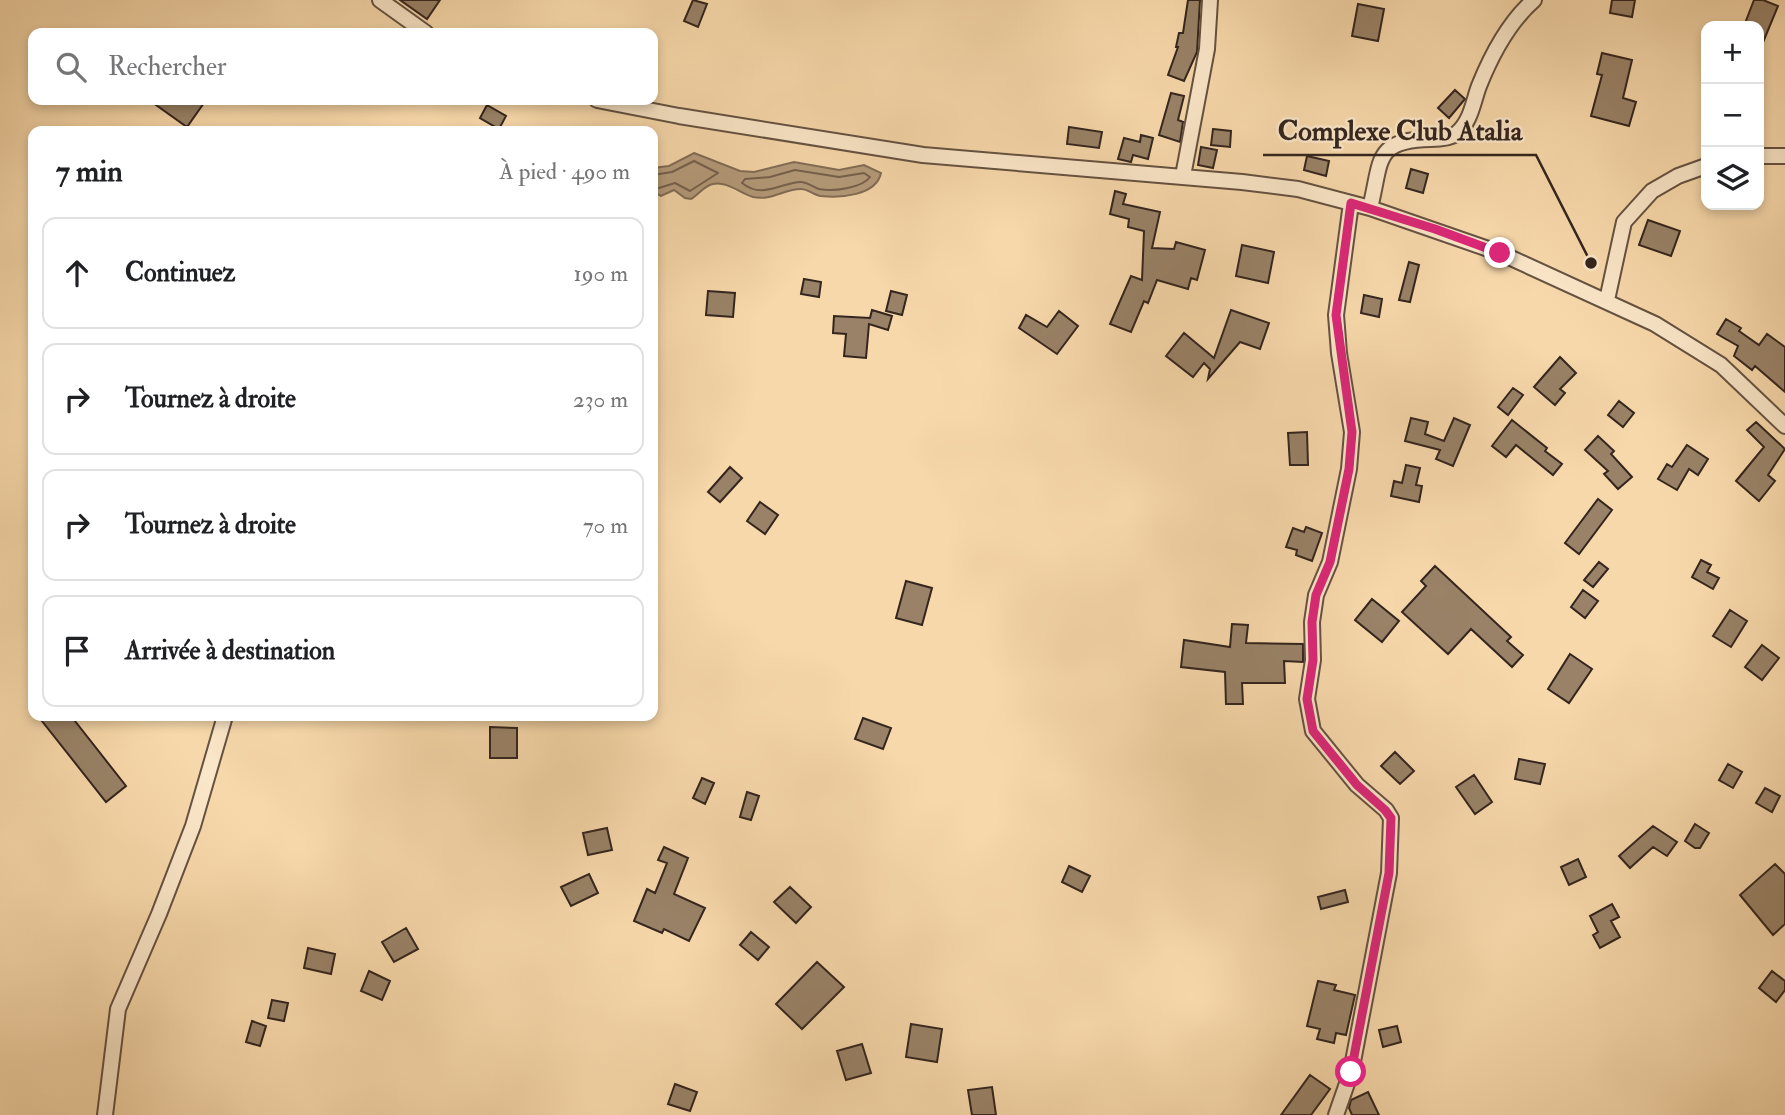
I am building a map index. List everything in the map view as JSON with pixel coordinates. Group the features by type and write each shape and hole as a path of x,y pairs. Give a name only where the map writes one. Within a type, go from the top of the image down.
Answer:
{"street":[{"path":"380,0 419,28"},
{"path":"1183,176 1207,50 1210,0"},
{"path":"1370,208 1381,159 1391,146 1412,140 1439,139 1455,135 1469,119 1480,84 1505,37 1534,0"},
{"path":"623,105 923,155 1183,176 1298,189 1370,208 1500,253 1656,324 1721,365 1785,426"},
{"path":"1764,156 1785,156"},
{"path":"1607,300 1624,222 1652,191 1678,176 1701,168"},
{"path":"1336,1115 1351,1072 1389,873 1391,818 1357,785 1313,731 1307,699 1313,660 1312,622 1316,595 1330,562 1349,469 1352,432 1336,315 1351,203"},
{"path":"105,1115 118,1009 159,914 192,826 224,721"}],"water":[{"path":"694,153 740,171 754,172 794,162 839,170 864,165 881,173 872,187 856,194 821,196 801,189 760,198 728,186 713,184 691,199 674,190 661,196 658,194 658,167 669,166"}],"building":[{"path":"400,0 440,0 427,19"},
{"path":"693,0 707,4 698,27 684,21"},
{"path":"1188,0 1200,0 1197,52 1184,81 1168,75 1178,47 1179,33 1183,33"},
{"path":"1612,0 1635,0 1632,17 1610,13"},
{"path":"1754,0 1763,0 1778,6 1764,40 1764,21 1746,21"},
{"path":"1358,4 1384,9 1378,41 1352,36"},
{"path":"1602,53 1632,60 1623,98 1636,102 1629,126 1591,116 1602,75 1597,74"},
{"path":"1455,90 1465,99 1449,118 1438,108"},
{"path":"1171,93 1184,96 1178,120 1183,122 1180,142 1159,135"},
{"path":"156,105 202,105 186,126"},
{"path":"487,105 506,116 501,126 494,126 480,118"},
{"path":"1069,127 1102,132 1099,148 1067,144"},
{"path":"1213,129 1231,131 1230,147 1211,145"},
{"path":"1141,135 1153,138 1148,159 1133,155 1131,162 1118,159 1124,138 1140,142"},
{"path":"1201,147 1217,150 1213,168 1198,165"},
{"path":"1307,156 1329,161 1326,176 1304,170"},
{"path":"1411,169 1428,174 1423,193 1406,188"},
{"path":"1115,191 1126,194 1123,204 1160,212 1152,248 1174,249 1176,242 1205,250 1197,280 1191,278 1188,289 1157,280 1148,303 1144,301 1131,332 1110,324 1131,276 1142,280 1144,231 1128,227 1129,219 1110,214"},
{"path":"1648,220 1680,231 1671,256 1639,245"},
{"path":"1242,245 1274,252 1268,283 1236,276"},
{"path":"1409,262 1419,265 1410,302 1399,300"},
{"path":"804,279 821,282 819,297 801,294"},
{"path":"708,291 735,293 733,317 706,315"},
{"path":"891,291 907,295 902,315 886,311"},
{"path":"1364,295 1382,299 1379,317 1361,313"},
{"path":"872,310 892,316 888,330 869,324 866,358 844,356 846,334 833,333 834,316 870,318"},
{"path":"1231,310 1269,323 1260,349 1240,342 1208,379 1210,369 1204,363 1193,377 1166,356 1184,333 1214,358"},
{"path":"1059,311 1078,326 1057,354 1019,328 1026,315 1047,327"},
{"path":"1726,319 1741,328 1739,331 1759,345 1767,334 1785,347 1785,392 1755,366 1752,370 1734,356 1738,346 1717,334"},
{"path":"1560,357 1576,373 1560,389 1565,393 1555,405 1534,387"},
{"path":"1513,388 1523,395 1508,415 1498,407"},
{"path":"1619,401 1634,413 1623,427 1608,415"},
{"path":"1411,418 1428,422 1425,434 1444,441 1454,418 1470,425 1453,466 1436,459 1440,450 1405,441"},
{"path":"1512,420 1547,448 1545,451 1562,464 1553,475 1516,445 1506,457 1492,446"},
{"path":"1756,422 1785,449 1768,475 1775,481 1759,501 1736,481 1764,447 1747,430"},
{"path":"1307,432 1308,465 1290,465 1288,433"},
{"path":"1598,436 1614,451 1611,454 1632,477 1618,489 1604,474 1608,471 1585,450"},
{"path":"1687,445 1708,459 1698,475 1689,469 1677,490 1658,479 1667,464 1672,467"},
{"path":"1406,465 1420,468 1416,485 1422,486 1419,502 1391,496 1394,481 1402,483"},
{"path":"730,467 742,478 720,502 708,492"},
{"path":"1598,499 1612,510 1579,554 1565,543"},
{"path":"760,502 778,515 765,534 747,521"},
{"path":"1306,527 1322,533 1312,561 1296,555 1297,550 1286,547 1293,528 1304,532"},
{"path":"1701,560 1711,565 1707,572 1719,578 1713,589 1692,577"},
{"path":"1599,562 1608,569 1593,587 1584,580"},
{"path":"1435,566 1511,637 1507,641 1523,655 1512,667 1471,629 1448,654 1402,612 1426,586 1421,581"},
{"path":"906,581 932,588 922,625 896,618"},
{"path":"1583,590 1598,601 1585,618 1571,607"},
{"path":"1372,599 1399,621 1382,642 1355,620"},
{"path":"1730,610 1747,621 1731,647 1713,636"},
{"path":"1232,624 1248,625 1246,643 1303,644 1303,662 1284,661 1285,683 1242,683 1243,704 1226,704 1225,672 1181,667 1184,640 1230,647"},
{"path":"1762,645 1779,658 1762,680 1745,667"},
{"path":"1570,654 1592,669 1569,703 1548,689"},
{"path":"863,718 891,728 883,749 855,739"},
{"path":"42,721 75,721 126,786 106,802"},
{"path":"490,727 517,728 517,758 490,758"},
{"path":"1395,752 1414,771 1400,784 1381,766"},
{"path":"1519,759 1545,764 1540,784 1515,779"},
{"path":"1728,764 1742,772 1733,788 1719,780"},
{"path":"1474,775 1492,802 1475,814 1456,787"},
{"path":"702,778 714,783 705,804 693,798"},
{"path":"1765,788 1780,796 1772,812 1756,803"},
{"path":"747,792 759,796 751,820 740,817"},
{"path":"1695,824 1709,833 1700,848 1695,848 1685,841"},
{"path":"1653,826 1677,842 1667,856 1653,847 1630,868 1619,856"},
{"path":"607,828 612,850 588,855 583,833"},
{"path":"664,847 688,858 674,894 705,908 689,941 664,929 662,933 634,921 647,889 655,893 667,863 658,860"},
{"path":"1578,859 1586,877 1569,885 1561,867"},
{"path":"1775,864 1785,874 1785,924 1773,935 1740,895"},
{"path":"1069,866 1090,876 1082,892 1062,882"},
{"path":"589,874 598,893 571,906 561,887"},
{"path":"790,887 811,907 796,923 774,902"},
{"path":"1345,890 1348,902 1321,909 1318,897"},
{"path":"1612,904 1619,917 1611,921 1620,937 1600,948 1593,935 1598,932 1590,916"},
{"path":"406,928 418,949 394,962 382,942"},
{"path":"751,932 769,947 758,960 740,945"},
{"path":"308,948 335,954 331,974 304,968"},
{"path":"817,962 844,987 802,1029 776,1004"},
{"path":"369,971 390,981 382,1000 361,991"},
{"path":"1772,971 1785,981 1785,990 1776,1002 1759,988"},
{"path":"1318,981 1336,985 1334,990 1355,995 1346,1035 1336,1033 1334,1043 1317,1039 1320,1029 1307,1026"},
{"path":"272,1000 288,1003 284,1021 268,1018"},
{"path":"252,1021 266,1026 260,1046 246,1042"},
{"path":"911,1024 942,1029 937,1062 906,1057"},
{"path":"1397,1026 1401,1042 1383,1047 1379,1030"},
{"path":"862,1044 871,1073 846,1080 837,1051"},
{"path":"1310,1075 1330,1089 1311,1115 1281,1115"},
{"path":"675,1084 697,1092 690,1111 668,1104"},
{"path":"992,1087 996,1115 972,1115 968,1090"},
{"path":"1368,1092 1379,1115 1352,1115 1349,1108 1351,1100"}],"place":[{"name":"Complexe Club Atalia","path":"1591,263"}],"route":[{"path":"1351,1072 1389,873 1391,818 1357,785 1313,731 1307,699 1313,660 1312,622 1316,595 1330,562 1349,469 1352,432 1339,353 1336,315 1351,203 1500,253"}]}
